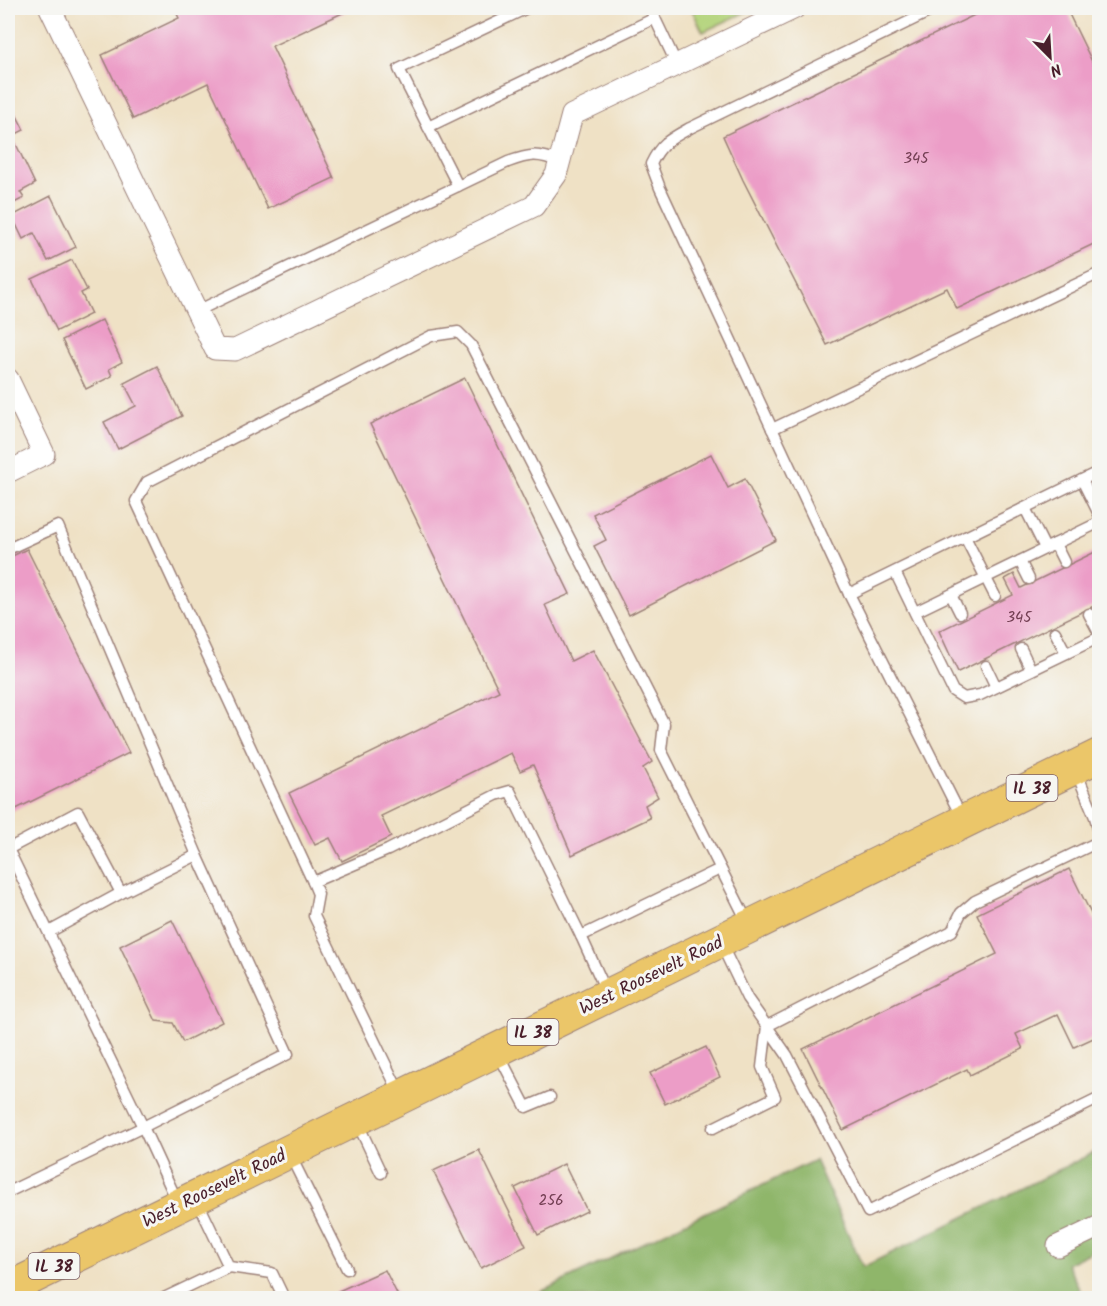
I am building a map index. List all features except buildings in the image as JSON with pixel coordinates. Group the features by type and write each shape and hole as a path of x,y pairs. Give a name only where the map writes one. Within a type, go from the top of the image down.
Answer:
{"main road":[{"name":"West Roosevelt Road","path":"8,1289 1087,761"}],"street":[{"path":"50,8 215,349 235,350 534,206 556,175 572,115 795,8"},
{"path":"8,379 44,453 8,472"},
{"path":"1058,1246 1100,1226"}],"lane":[{"path":"458,186 399,69 527,8"},
{"path":"937,8 690,128 658,149 651,164 660,188 849,594 964,821"},
{"path":"428,127 652,13 677,65"},
{"path":"197,311 525,155 542,155 560,162"},
{"path":"772,429 1100,273"},
{"path":"401,1096 314,916 318,894 314,882 136,501 147,482 431,336 458,332 471,345 664,724 661,750 749,926"},
{"path":"849,594 1100,471"},
{"path":"1082,480 1100,516"},
{"path":"1025,508 1050,546 1064,562"},
{"path":"915,612 1100,522"},
{"path":"8,549 58,526 197,855 288,1054 8,1192"},
{"path":"965,537 995,596"},
{"path":"1020,561 1029,579"},
{"path":"895,572 953,691 964,698 980,695 1100,636 1089,614"},
{"path":"951,594 960,613"},
{"path":"1055,632 1066,653"},
{"path":"1021,649 1031,670"},
{"path":"986,666 996,687"},
{"path":"1087,761 1095,817 1100,835"},
{"path":"314,882 388,850 496,795 510,791 608,995"},
{"path":"121,893 78,812 8,849 143,1127 229,1267"},
{"path":"767,1026 952,931 961,913 975,901 1100,841"},
{"path":"49,932 197,855"},
{"path":"581,936 720,869"},
{"path":"719,941 747,998 787,1055 868,1212 1100,1098"},
{"path":"713,1128 776,1097 762,1067 767,1026"},
{"path":"496,1050 526,1107 550,1096"},
{"path":"356,1119 381,1173"},
{"path":"288,1152 347,1269"},
{"path":"164,1299 229,1267 272,1273 284,1299"}],"green space":[{"path":"691,8 754,8 703,32"},
{"path":"1099,1150 1099,1248 1067,1264 1084,1298 530,1297 815,1160 863,1267"}]}
